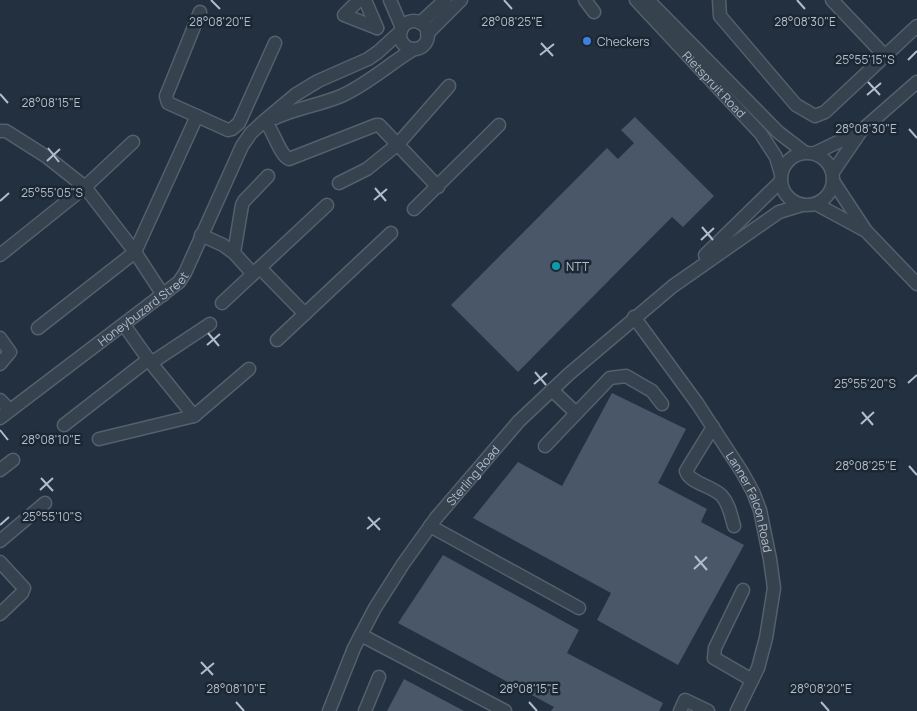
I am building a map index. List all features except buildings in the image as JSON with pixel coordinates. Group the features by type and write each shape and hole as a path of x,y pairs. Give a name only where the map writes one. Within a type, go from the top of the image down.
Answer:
{"street":[{"path":"359,0 344,15 378,28 366,0"},
{"path":"390,0 413,28"},
{"path":"398,0 413,28"},
{"path":"413,28 445,0"},
{"path":"414,49 406,47 400,36 461,0"},
{"path":"585,0 594,12"},
{"name":"Rietspruit Road","path":"636,0 761,134 776,158 781,178"},
{"name":"Rietspruit Road","path":"650,0 778,132 809,153"},
{"path":"719,0 720,16 796,105 816,116 824,112 886,57 917,26"},
{"path":"832,0 886,57"},
{"path":"200,12 166,96 168,103 228,130 240,123 275,43"},
{"name":"Honeybuzard Street","path":"0,400 5,414 179,282 186,272 242,146 251,133 295,95 318,81 368,59 413,28 427,38 422,46 414,49 343,95 322,104 288,112 275,118 246,147 231,172"},
{"path":"861,131 809,153 792,157 786,162 781,178 783,189 787,196 794,202 802,205 816,204 826,197 832,187 833,177 861,131 917,82"},
{"path":"339,183 367,169 398,144 449,86"},
{"path":"38,328 135,252 197,116"},
{"path":"267,124 284,156 289,159 376,125 381,126 438,186"},
{"path":"414,209 499,125"},
{"path":"0,131 6,130 47,157 85,187 135,252 163,295"},
{"path":"0,255 85,187 133,142"},
{"path":"809,153 826,160 833,177 866,231 917,284"},
{"path":"234,254 242,205 268,176"},
{"name":"Sterling Road","path":"673,286 781,178"},
{"path":"816,204 866,231"},
{"path":"222,303 327,205"},
{"name":"Sterling Road","path":"329,711 346,665 360,635 403,564 430,526 519,421 634,317 673,286 779,212 802,205"},
{"path":"277,340 391,233"},
{"path":"201,235 223,245 305,314"},
{"name":"Lanner Falcon Road","path":"634,317 713,427 754,492 760,510 774,588 766,638 758,668 737,711"},
{"path":"64,425 150,361 210,324"},
{"path":"124,325 194,416"},
{"path":"0,338 10,352 0,364"},
{"path":"99,438 194,416 249,369"},
{"path":"544,446 610,378 626,376 652,391 662,404"},
{"path":"552,390 576,413"},
{"path":"713,427 686,471 688,477 718,492 723,497 728,505 734,526"},
{"path":"0,470 13,460"},
{"path":"0,541 45,503"},
{"path":"430,526 579,608"},
{"path":"0,562 24,588 22,593 0,614"},
{"path":"743,590 715,648 714,658 752,680"},
{"path":"360,635 505,711"},
{"path":"365,711 379,677"},
{"path":"680,711 685,700 708,711"}],"place":[{"name":"Checkers","path":"587,41"},
{"name":"NTT","path":"556,266"}]}
